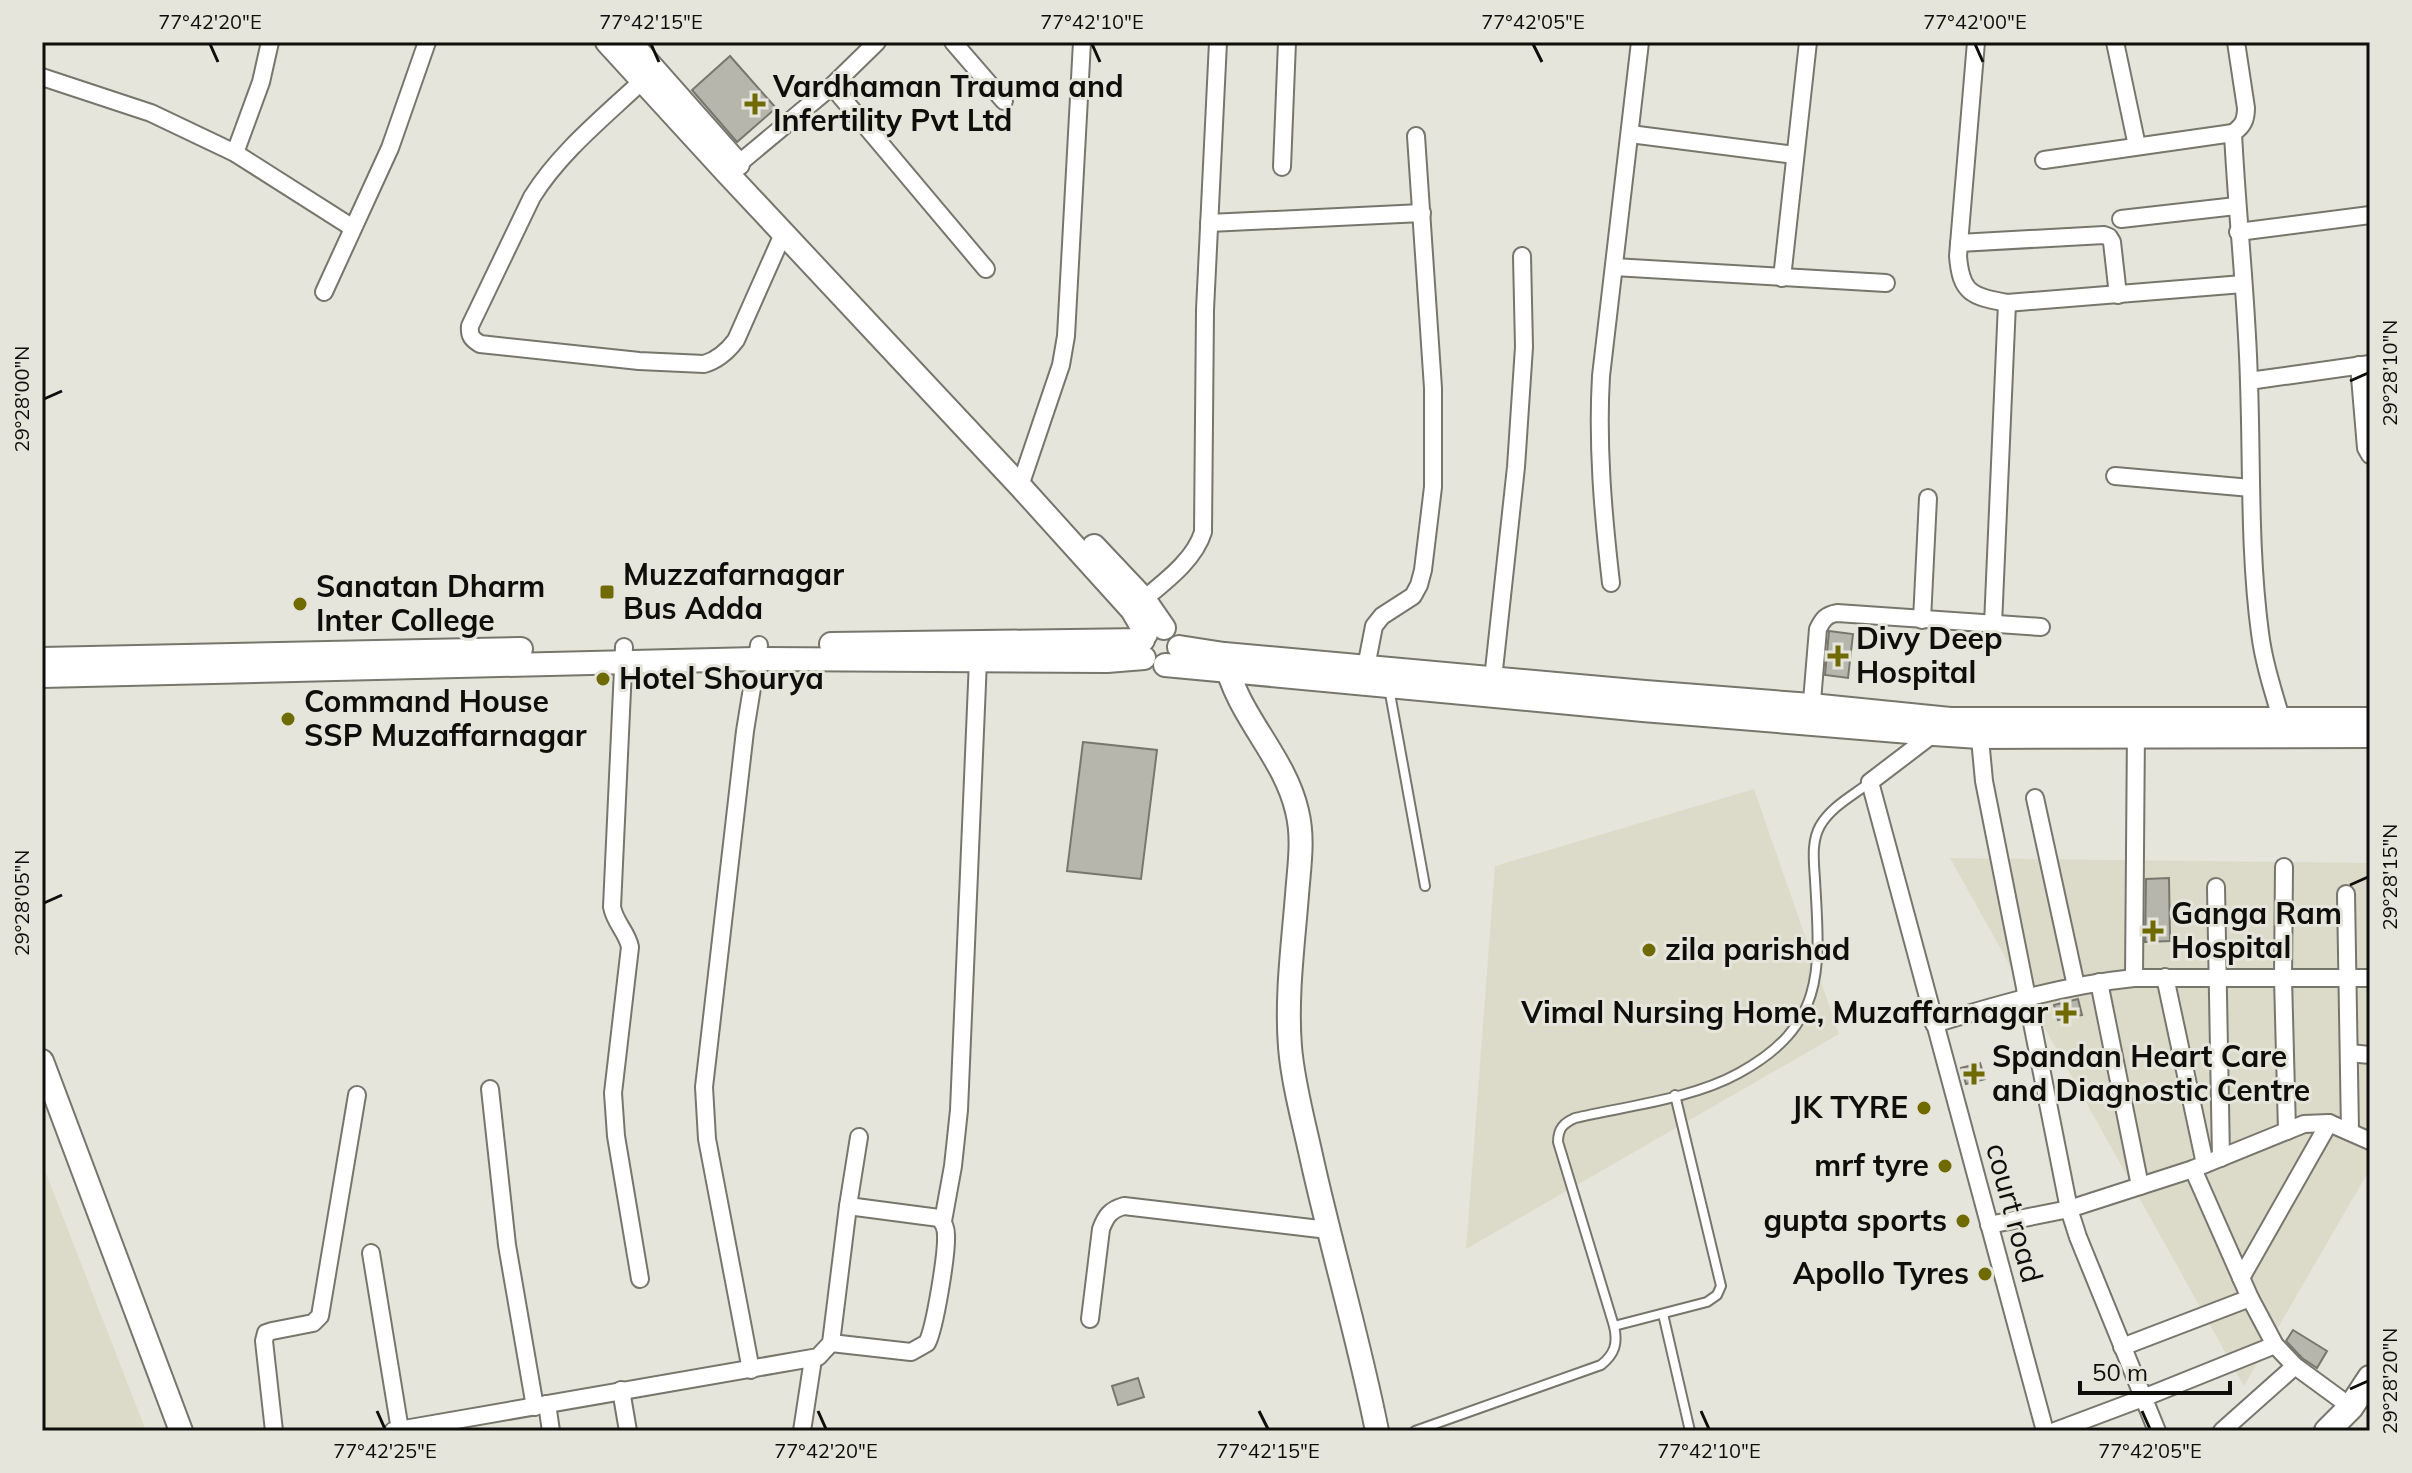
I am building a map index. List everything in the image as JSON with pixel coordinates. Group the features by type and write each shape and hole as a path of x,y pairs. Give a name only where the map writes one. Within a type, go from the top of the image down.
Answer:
{"main road":[{"path":"2327,1431 2351,1407 2370,1378"}],"street":[{"path":"235,153 261,82 270,42"},
{"path":"324,292 390,148 427,42"},
{"path":"607,42 642,81 732,168 1138,604 1153,665 1226,662 1366,667 1942,727 2284,727 2370,719"},
{"path":"630,42 783,234 1023,478"},
{"path":"732,168 832,86 877,42"},
{"path":"953,42 1004,101"},
{"path":"1023,478 1061,365 1066,336 1082,42"},
{"path":"1138,604 1191,555 1203,532 1209,223 1218,42"},
{"path":"1282,167 1287,42"},
{"path":"1611,583 1601,484 1599,420 1640,42"},
{"path":"1782,278 1808,42"},
{"path":"1976,42 1959,243 1959,269 1969,292 2007,303 2243,284"},
{"path":"2115,42 2137,146"},
{"path":"2044,160 2233,133 2242,127 2246,118 2236,42"},
{"path":"42,77 151,113 235,153 353,228"},
{"path":"642,81 542,180 470,326 469,333 473,340 480,344 639,361 711,362 727,352 736,340 783,234"},
{"path":"832,86 986,269"},
{"path":"2233,133 2249,381 2251,488 2260,635 2284,727"},
{"path":"1630,134 1795,155"},
{"path":"1366,667 1374,626 1382,616 1413,596 1423,570 1433,487 1433,388 1416,136"},
{"path":"2121,219 2236,206"},
{"path":"1209,223 1422,213"},
{"path":"2238,232 2370,215"},
{"path":"1959,243 2104,235 2112,242 2118,295"},
{"path":"1493,679 1516,467 1524,347 1522,256"},
{"path":"1614,267 1886,283"},
{"path":"1993,625 2007,303"},
{"path":"2249,381 2365,364 2366,448 2370,455"},
{"path":"2115,476 2251,488"},
{"path":"1922,620 1928,498"},
{"path":"1811,714 1818,629 1829,615 1837,613 2041,627"},
{"path":"42,659 758,652 1149,640 1174,635 1179,647 1175,658 1165,665"},
{"path":"758,652 1107,661 1149,640"},
{"path":"1179,647 1226,662 1389,687 1643,710 1811,714"},
{"path":"751,1370 707,1139 704,1087 745,731 758,652"},
{"path":"42,676 624,654"},
{"path":"624,654 612,907 630,947 613,1093 616,1136 640,1279"},
{"path":"831,1343 911,1352 927,1343 939,1291 946,1237 943,1221 959,1110 978,660"},
{"path":"1226,662 1241,704 1280,766 1298,812 1302,840 1290,978 1290,1047 1328,1230 1377,1431"},
{"path":"1870,782 1942,727"},
{"path":"2134,978 2136,727"},
{"path":"2284,727 2370,736"},
{"path":"1979,728 1984,781 2069,1209 2157,1431"},
{"name":"court road","path":"1870,782 2045,1431"},
{"path":"2035,798 2076,986"},
{"path":"2284,867 2287,1131"},
{"path":"2206,1163 2216,977 2216,887"},
{"path":"2346,894 2350,1131"},
{"path":"2165,977 2206,1163 2250,1298 2275,1345 2295,1366 2351,1407 2370,1390"},
{"path":"1934,1024 2027,996 2134,978 2370,978"},
{"path":"2099,982 2140,1186"},
{"path":"2349,1053 2370,1055"},
{"path":"42,1061 181,1431"},
{"path":"490,1089 507,1245 541,1406 551,1431"},
{"path":"274,1431 264,1341 266,1333 313,1323 320,1316 357,1095"},
{"path":"2241,1278 2329,1123"},
{"path":"1989,1225 2069,1209 2206,1163 2304,1124 2329,1123 2370,1141"},
{"path":"371,1253 397,1430 472,1424 621,1390 813,1359 823,1354 831,1343 859,1137"},
{"path":"848,1206 943,1221"},
{"path":"1090,1319 1101,1229 1112,1209 1124,1206 1328,1230"},
{"path":"2122,1347 2250,1298"},
{"path":"2055,1431 2275,1345"},
{"path":"802,1431 813,1359"},
{"path":"2222,1431 2295,1366"},
{"path":"621,1390 628,1431"}],"lane":[{"path":"1389,687 1425,886"},
{"path":"1415,1431 1601,1365 1610,1358 1616,1347 1614,1326 1558,1134 1564,1123 1575,1118 1700,1089 1736,1074 1769,1055 1793,1030 1812,996 1818,968 1813,849 1818,829 1831,811 1870,782"},
{"path":"1614,1326 1707,1302 1717,1295 1721,1286 1675,1095"},
{"path":"1663,1314 1690,1431"}],"shaded area":[{"name":"zila parishad","path":"1754,789 1839,1034 1466,1249 1495,866"},
{"path":"1950,858 2370,863 2370,1169 2244,1386"},
{"path":"42,1163 146,1431 42,1431"}],"building":[{"path":"730,56 776,108 737,142 692,90"},
{"path":"1829,631 1853,634 1848,678 1825,675"},
{"path":"1083,742 1157,750 1141,879 1067,871"},
{"path":"2169,878 2170,941 2145,942 2146,879"},
{"path":"2078,999 2082,1015 2058,1020 2054,1005"},
{"path":"1980,1063 1985,1079 1966,1084 1961,1068"},
{"path":"2293,1330 2327,1351 2317,1368 2286,1341"},
{"path":"1138,1378 1144,1397 1118,1405 1112,1386"}],"place":[{"name":"Vardhaman Trauma and Infertility Pvt Ltd","path":"755,104"},
{"name":"Muzzafarnagar Bus Adda","path":"607,592"},
{"name":"Sanatan Dharm Inter College","path":"300,604"},
{"name":"Divy Deep Hospital","path":"1838,656"},
{"name":"Hotel Shourya","path":"603,679"},
{"name":"Command House SSP Muzaffarnagar","path":"288,719"},
{"name":"Ganga Ram Hospital","path":"2153,931"},
{"name":"zila parishad","path":"1649,950"},
{"name":"Vimal Nursing Home, Muzaffarnagar","path":"2066,1013"},
{"name":"Spandan Heart Care and Diagnostic Centre","path":"1974,1074"},
{"name":"JK TYRE","path":"1924,1108"},
{"name":"mrf tyre","path":"1945,1166"},
{"name":"gupta sports","path":"1963,1221"},
{"name":"Apollo Tyres","path":"1985,1274"}]}
